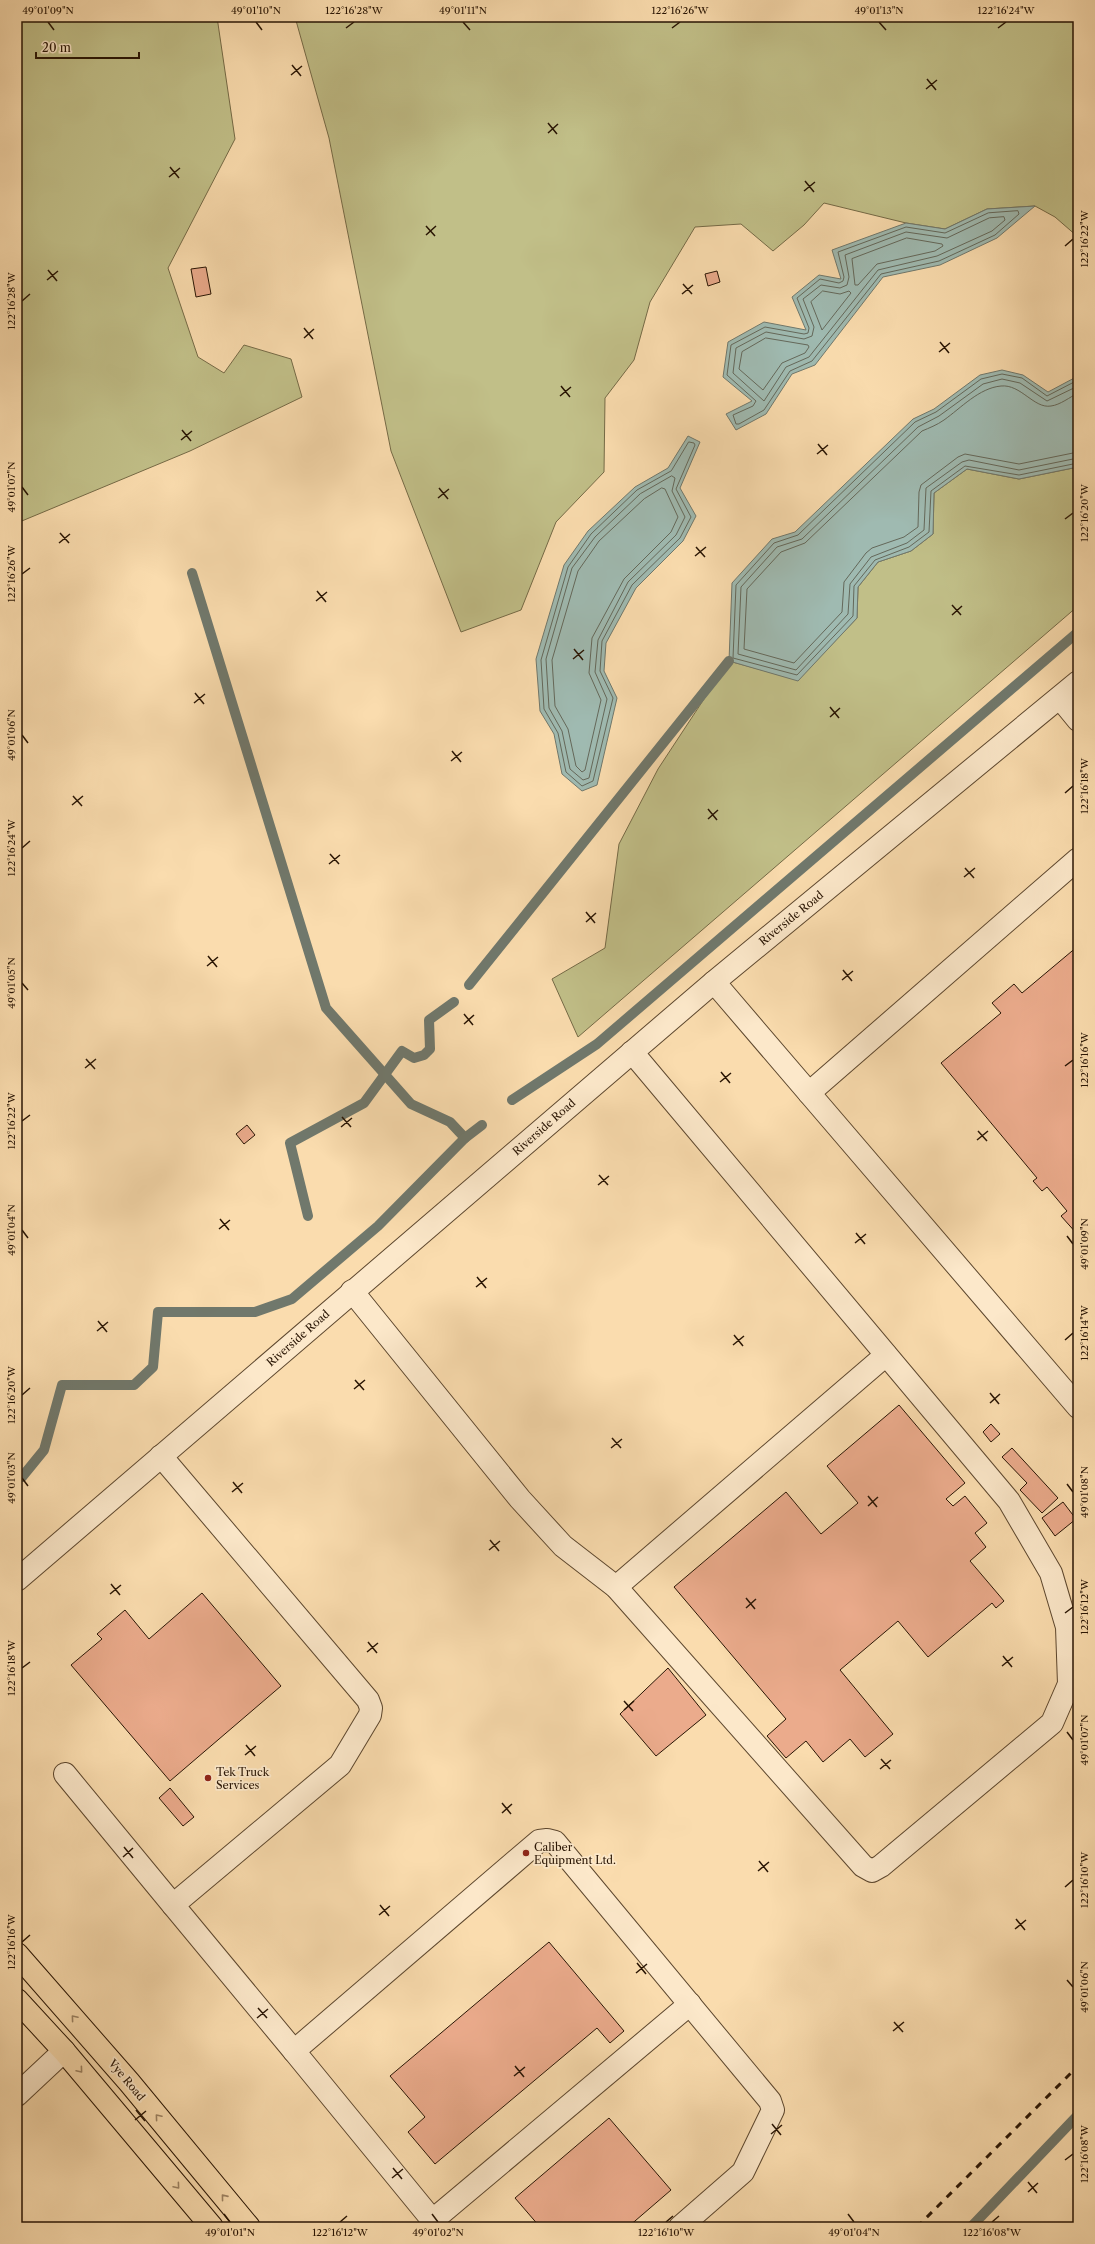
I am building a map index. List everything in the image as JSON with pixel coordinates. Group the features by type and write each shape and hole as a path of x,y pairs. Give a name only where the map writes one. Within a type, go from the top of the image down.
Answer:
{"main road":[{"name":"Vye Road","path":"17,1954 94,2042 249,2227"},
{"path":"17,2000 64,2051 212,2227"}],"street":[{"name":"Riverside Road","path":"17,1580 352,1291 714,982 1078,682"},
{"path":"1060,698 1078,720"},
{"path":"809,1093 1078,859"},
{"path":"714,982 1078,1407"},
{"path":"352,1291 520,1499 563,1546 616,1587 863,1866 872,1871 880,1866 1052,1723 1069,1684 1067,1626 1051,1573 1009,1501 632,1052"},
{"path":"616,1587 886,1355"},
{"path":"161,1456 368,1700 371,1708 370,1715 340,1765 173,1905"},
{"path":"65,1774 435,2224 690,2004"},
{"path":"294,2051 539,1841 547,1840 555,1842 770,2101 773,2110 743,2172 680,2227"},
{"path":"17,2095 64,2051"}],"shaded area":[{"path":"17,17 217,17 235,139 168,268 198,357 224,373 244,345 291,359 302,397 190,451 17,523"},
{"path":"295,17 1078,17 1078,237 1055,217 1035,206 987,209 945,229 906,223 824,203 804,225 773,251 741,224 695,227 650,302 634,360 605,398 604,472 556,522 521,610 461,632 391,451 329,138"},
{"path":"1078,467 1078,606 578,1037 552,979 605,948 619,844 658,769 729,661 798,680 857,618 858,587 878,562 911,551 933,534 934,493 967,469 1019,479"}],"water":[{"path":"1035,206 997,238 940,265 883,277 815,365 792,374 766,414 736,430 726,414 752,401 723,377 728,342 764,322 806,330 792,297 819,275 841,279 832,250 906,223 945,229 987,209"},
{"path":"1002,370 1023,375 1048,392 1078,376 1078,467 1019,479 967,469 934,493 933,534 911,551 878,562 858,587 857,618 798,681 729,661 732,583 772,539 795,532 913,419 934,409 980,375"},
{"path":"688,436 700,442 680,488 696,516 683,541 636,588 606,643 604,671 617,698 597,785 582,791 562,774 554,734 540,711 536,659 564,565 588,531 635,487 668,468"}],"building":[{"path":"206,267 211,294 196,297 191,269"},
{"path":"717,271 720,282 708,286 705,274"},
{"path":"1078,946 1078,1235 1061,1216 1067,1211 1047,1187 1042,1191 1033,1181 1037,1178 941,1063 1001,1013 992,1003 1014,984 1022,993"},
{"path":"247,1125 255,1135 244,1144 236,1134"},
{"path":"899,1405 965,1483 946,1499 953,1506 965,1496 987,1523 975,1533 986,1547 970,1561 1004,1601 996,1608 992,1603 928,1657 898,1621 840,1670 893,1734 865,1757 850,1739 823,1762 806,1741 786,1758 767,1736 786,1719 674,1587 786,1492 821,1534 858,1503 827,1466"},
{"path":"991,1424 1000,1434 991,1442 983,1432"},
{"path":"1012,1448 1058,1498 1042,1513 1020,1490 1027,1483 1002,1457"},
{"path":"1063,1502 1076,1519 1055,1536 1042,1518"},
{"path":"202,1593 281,1686 170,1781 71,1665 102,1639 97,1634 125,1610 149,1639"},
{"path":"668,1668 706,1715 656,1756 620,1714"},
{"path":"170,1788 194,1817 183,1826 159,1798"},
{"path":"549,1942 624,2031 610,2043 597,2028 435,2164 408,2132 425,2117 390,2076"},
{"path":"609,2118 671,2190 628,2227 540,2227 515,2198"}],"waterway":[{"path":"192,573 326,1008 411,1104 450,1122 465,1138"},
{"path":"512,1100 597,1044 1078,632"},
{"path":"469,985 729,661"},
{"path":"308,1216 290,1143 364,1103 402,1051 414,1058 424,1055 430,1049 429,1020 454,1002"},
{"path":"17,1477 22,1477 44,1450 62,1385 134,1385 153,1367 158,1312 255,1312 292,1299 378,1226 465,1138 482,1125"},
{"path":"971,2227 1078,2115"}],"railway":[{"path":"917,2227 1078,2066"}],"place":[{"name":"Tek Truck Services","path":"208,1778"},
{"name":"Caliber Equipment Ltd.","path":"526,1853"}]}
